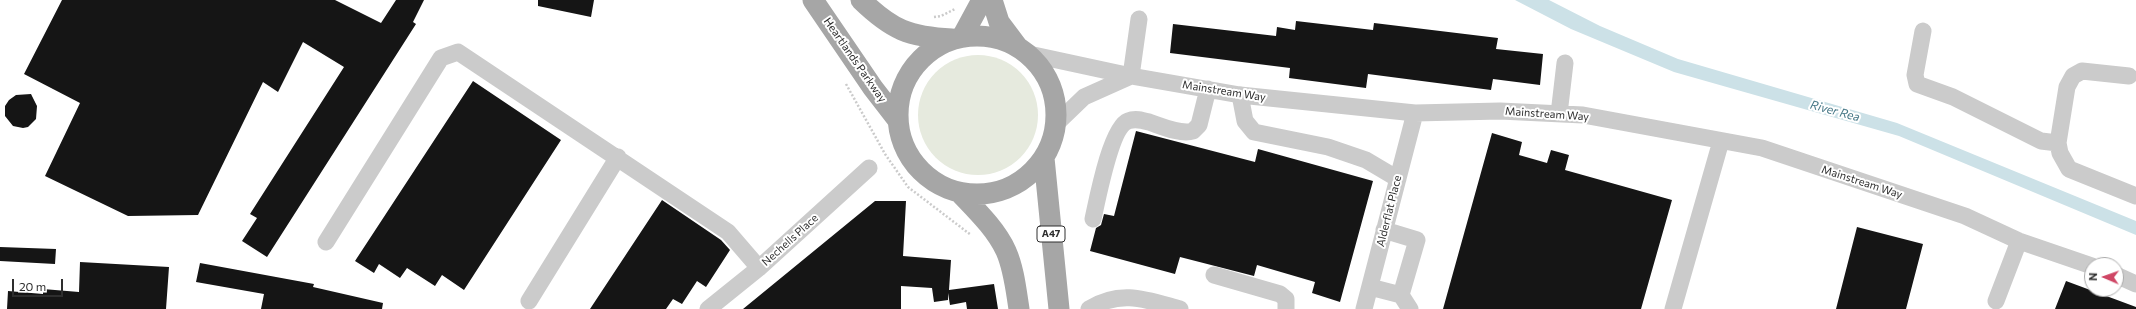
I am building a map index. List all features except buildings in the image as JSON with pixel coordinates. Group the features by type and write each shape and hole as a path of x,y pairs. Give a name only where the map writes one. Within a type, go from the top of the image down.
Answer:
{"main road":[{"name":"Heartlands Parkway","path":"813,0 873,88 897,119"},
{"path":"861,0 898,29 922,37 957,38 987,36 1000,39 1023,50"},
{"path":"982,0 957,38 929,51 911,70 900,93 897,119 903,144 916,167 936,183 960,193 984,194 1007,188 1028,176 1044,158 1052,142 1056,124 1054,98 1045,74 999,22 992,0"},
{"name":"A47","path":"1044,158 1059,309"},
{"path":"960,193 990,227 1006,251 1014,281 1019,309"}],"street":[{"path":"1056,124 1084,97 1131,76 1140,19"},
{"path":"1923,32 1915,75 1916,84 1953,97 2041,141 2058,143"},
{"name":"Mainstream Way","path":"1023,50 1131,76 1240,95 1415,113 1500,111 1583,115 1762,148 1966,216 2019,241 2084,263"},
{"path":"326,242 441,58 458,52 618,157 728,232 759,268"},
{"path":"1559,114 1565,63"},
{"path":"2129,76 2082,71 2073,76 2066,87 2058,143 2060,153 2069,169 2136,196"},
{"path":"1093,219 1112,142 1120,128 1127,121 1139,119 1184,132 1193,131 1199,125 1208,89"},
{"path":"1240,95 1245,121 1254,132 1328,147 1366,160 1398,179"},
{"name":"Alderflat Place","path":"1364,309 1415,113"},
{"path":"1674,309 1721,141"},
{"path":"529,301 618,157"},
{"name":"Nechells Place","path":"708,309 759,268 869,168"},
{"path":"1370,288 1406,302 1417,240 1384,230"},
{"path":"1996,301 2019,241"},
{"path":"1214,275 1280,294 1286,299 1286,309"},
{"path":"2124,279 2136,284"},
{"path":"1089,309 1102,301 1121,297 1138,298 1180,309"}],"path":[{"path":"931,18 941,16 956,8"},
{"path":"844,81 885,154 908,187 975,238"}],"shaded area":[{"path":"978,55 990,56 1001,60 1011,65 1020,73 1028,82 1033,92 1037,103 1037,127 1033,138 1028,148 1020,157 1011,165 1001,170 990,174 978,175 966,174 955,170 945,165 936,157 928,148 923,138 919,127 918,115 919,103 923,92 928,82 936,73 945,65 955,60 966,56"}],"water":[{"name":"River Rea","path":"1515,0 1549,0 1600,26 1678,59 1897,123 2136,221 2136,235 1899,136 1674,72 1571,29"}]}
